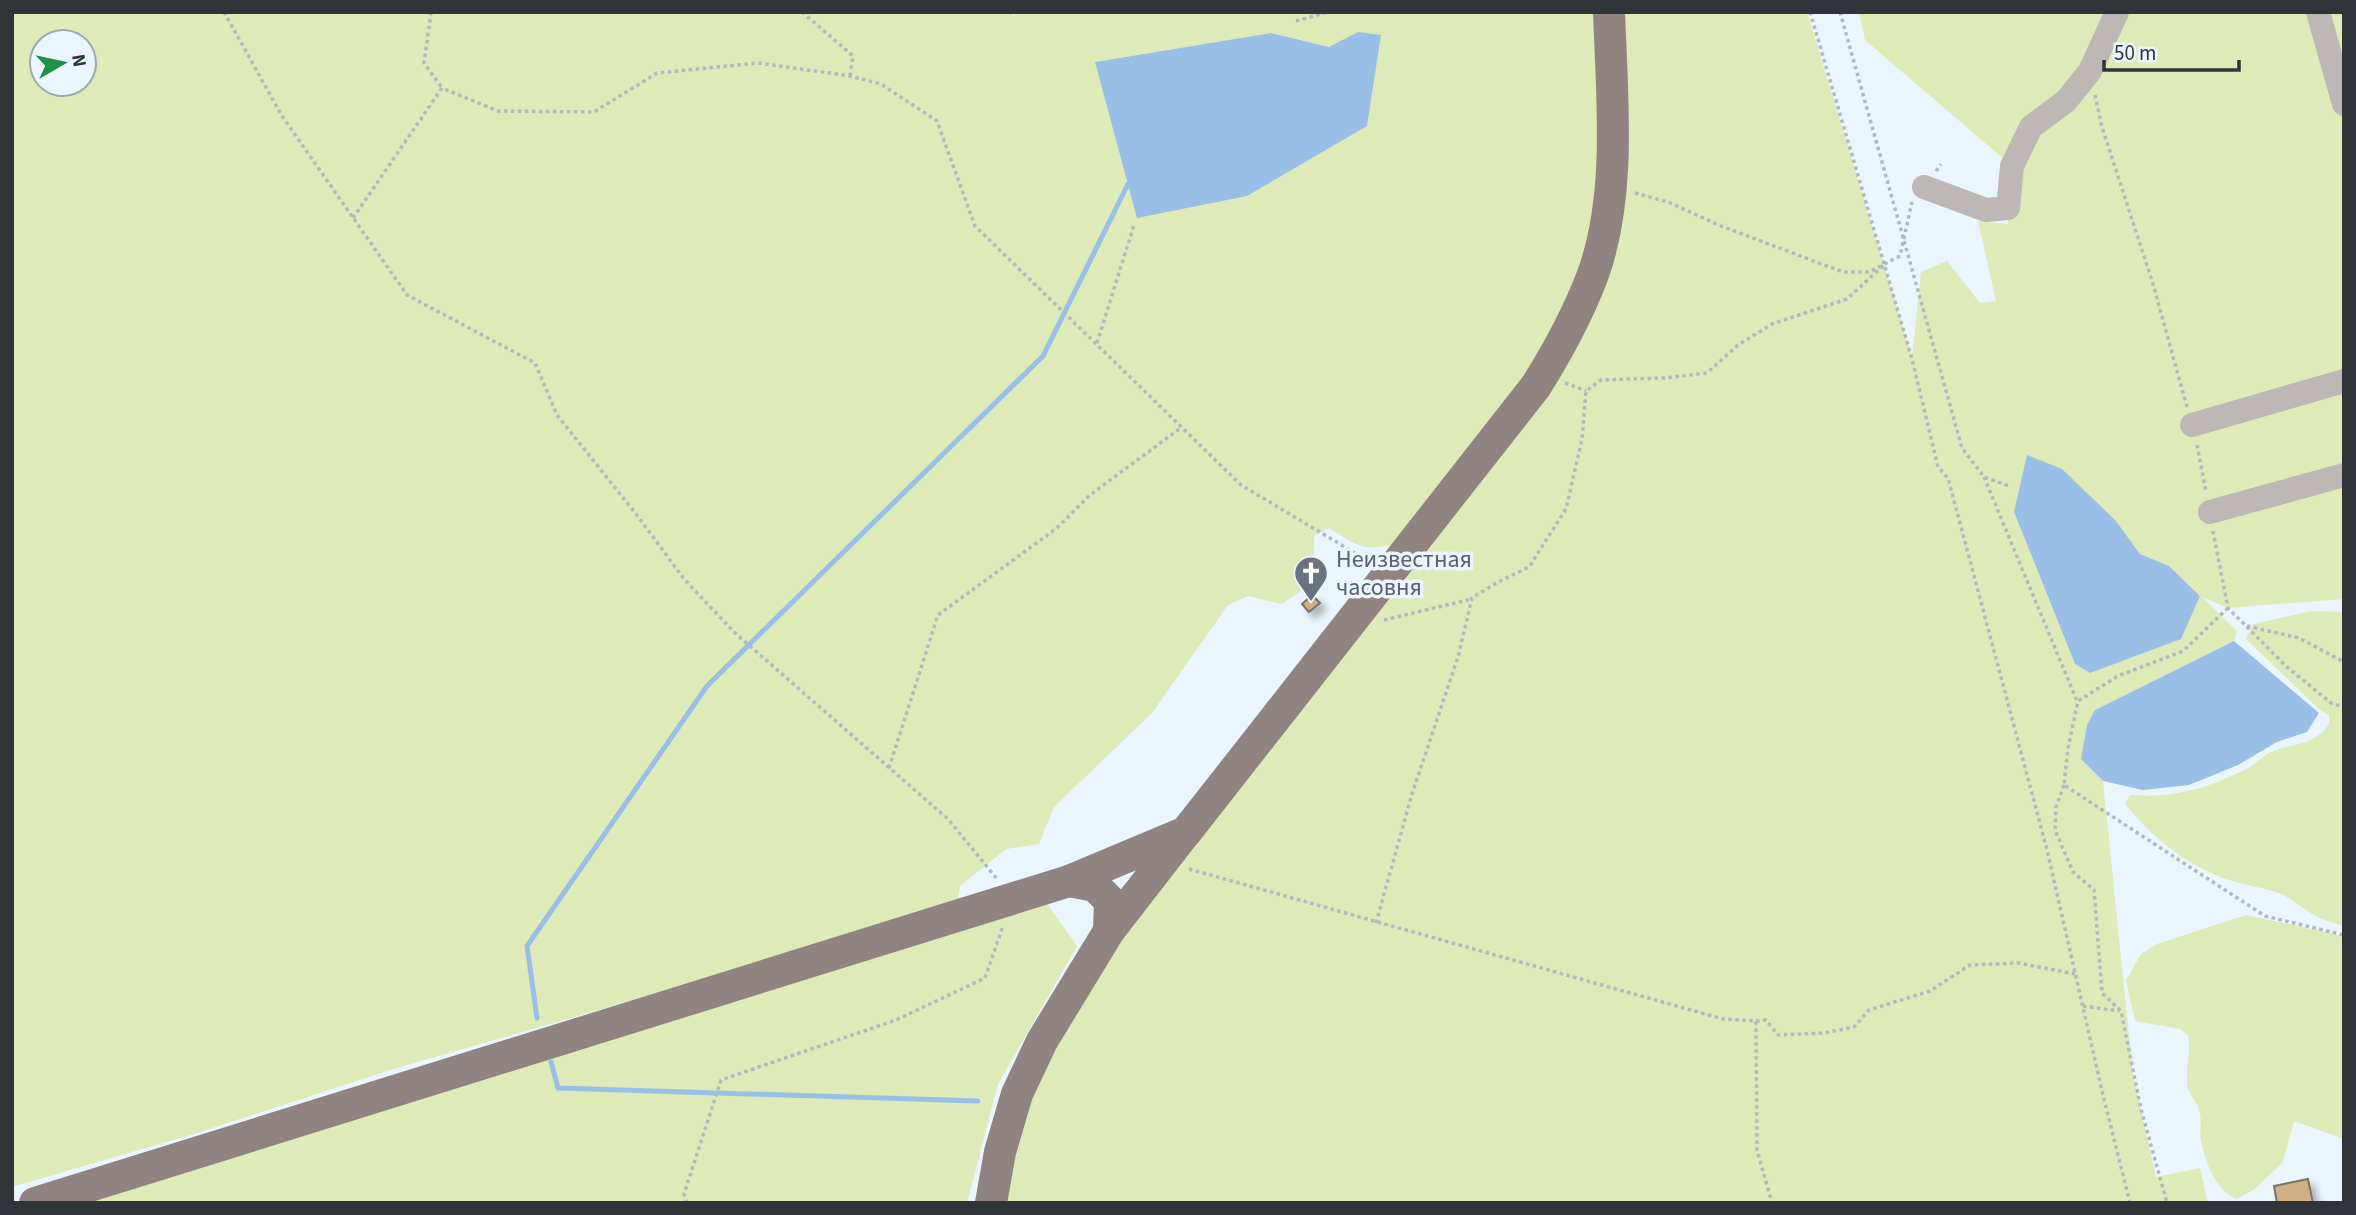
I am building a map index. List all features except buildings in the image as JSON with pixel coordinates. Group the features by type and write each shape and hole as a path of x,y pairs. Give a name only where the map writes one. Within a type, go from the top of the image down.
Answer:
{"main road":[{"path":"991,1203 1000,1152 1017,1094 1042,1041 1110,931 1536,386 1565,340 1592,275 1604,233 1613,116 1609,12"},
{"path":"36,1203 1069,881 1186,832"},
{"path":"1069,881 1095,886 1110,901 1110,931"}],"lane":[{"path":"1924,187 1986,210 2008,208 2012,166 2031,127 2066,101 2090,71 2117,12"},
{"path":"2318,12 2344,104"},
{"path":"2192,425 2344,381"},
{"path":"2210,512 2344,475"}],"path":[{"path":"225,12 282,116 407,295 535,363 557,415 684,579 735,633 948,819 1012,898 985,978 896,1020 721,1080 684,1194 687,1203"},
{"path":"431,12 424,63 442,88 499,111 594,112 657,73 758,63 850,76 881,84 937,121 975,226 1241,485 1390,574"},
{"path":"802,12 853,56 850,76"},
{"path":"1296,21 1328,12"},
{"path":"1811,12 1912,359 1938,467 1948,478 2047,850 2130,1203"},
{"path":"1840,12 1962,448 1984,477 2078,701 2068,748 2064,785 2056,807 2055,830 2073,873 2094,890 2102,993 2121,1011 2141,1109 2167,1203"},
{"path":"353,218 442,88"},
{"path":"1609,186 1668,202 1721,226 1843,272 1869,272 1900,256 1910,204 1941,164"},
{"path":"1097,343 1134,225"},
{"path":"1384,620 1472,598 1529,567 1566,509 1583,439 1586,391 1601,380 1665,378 1707,373 1738,345 1772,324 1847,299 1884,264"},
{"path":"889,768 938,615 1057,528 1090,495 1182,427"},
{"path":"1984,477 2010,486"},
{"path":"1376,923 1412,794 1458,657 1472,598"},
{"path":"2078,701 2118,676 2183,652 2228,608"},
{"path":"2245,626 2299,638 2344,662"},
{"path":"2064,785 2265,916 2344,935"},
{"path":"1163,861 1723,1019 1766,1020 1778,1035 1824,1033 1854,1027 1869,1010 1930,991 1970,965 2018,963 2076,974"},
{"path":"2083,1006 2121,1011"},
{"path":"1756,1021 1757,1150 1772,1203"}],"green space":[{"path":"12,12 1010,12 1013,16 1019,12 1601,12 1604,115 1594,235 1558,333 1406,541 1382,547 1366,547 1329,528 1314,536 1314,582 1282,604 1248,596 1228,605 1152,713 1054,807 1039,844 1006,849 960,886 957,907 390,1070 197,1133 12,1187","holes":["1271,33 1329,47 1095,62"]},
{"path":"1617,12 1807,12 1912,357 1921,272 1947,261 1980,303 1996,301 1978,221 2008,224 2012,166 1865,40 1859,12 2344,12 2344,599 2228,608 2202,597 2237,631 2234,641 2095,710 2081,759 2103,781 2133,1075 2156,1177 2200,1168 2208,1203 999,1203 1026,1095 1106,954 1600,277","holes":["2014,512 2116,521 2140,554 2169,566 2200,596 2195,603 2075,664"]},
{"path":"2344,607 2344,926 2318,917 2281,894 2229,880 2199,867 2159,839 2125,804 2130,795 2177,793 2221,780 2250,767 2275,750 2315,738 2322,732 2329,724 2329,715 2320,710 2246,639 2253,624 2312,611 2342,612"},
{"path":"1043,898 1077,946 998,1084 967,1203 62,1203"},
{"path":"2246,915 2344,936 2344,1139 2294,1121 2283,1162 2255,1189 2237,1199 2217,1183 2205,1158 2200,1138 2199,1110 2187,1084 2188,1035 2180,1029 2135,1021 2126,980 2141,954 2157,944"}],"water":[{"path":"1358,32 1381,35 1367,126 1247,196 1137,218 1095,62 1271,33 1329,47"},
{"path":"2027,455 2062,469 2116,521 2140,554 2169,566 2200,596 2181,639 2090,673 2075,664 2014,512"},
{"path":"2234,641 2319,713 2307,732 2277,742 2238,765 2189,785 2143,790 2103,781 2081,759 2087,725 2095,710"}],"waterway":[{"path":"537,1018 527,946 707,686 1043,356 1128,184"},
{"path":"551,1062 558,1088 978,1101"}],"place":[{"name":"Неизвестная часовня","path":"1311,603"}]}
